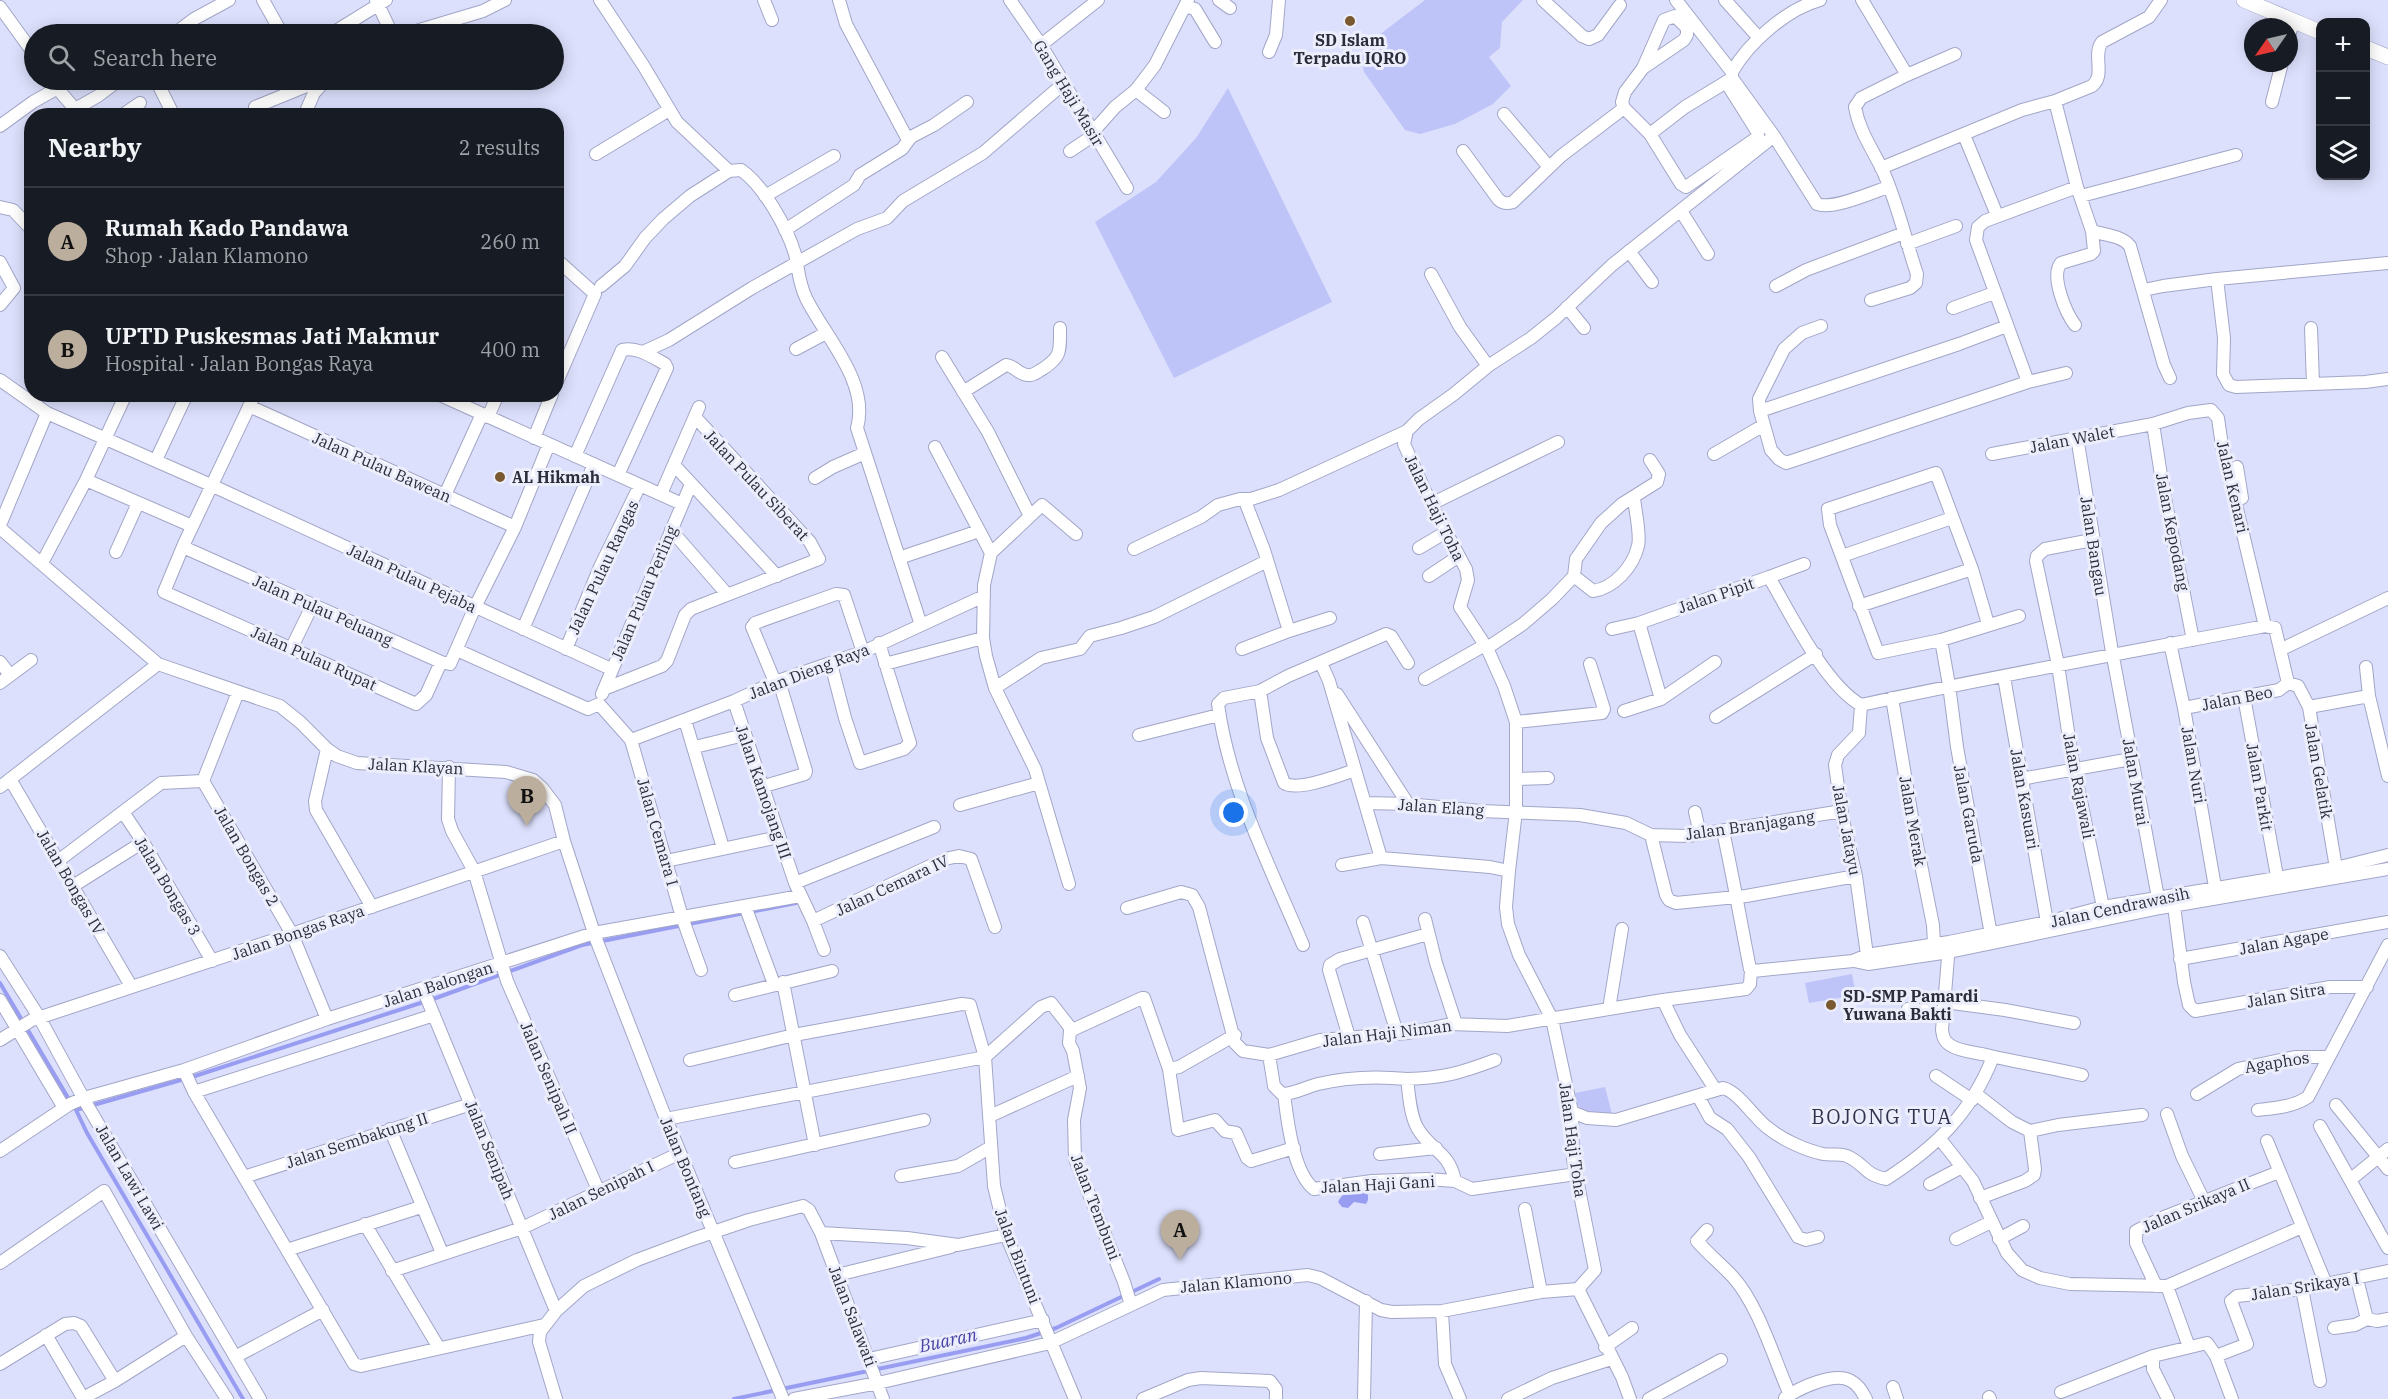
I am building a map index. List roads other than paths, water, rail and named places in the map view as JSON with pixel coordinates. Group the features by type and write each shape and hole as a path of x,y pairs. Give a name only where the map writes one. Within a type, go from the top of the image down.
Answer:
{"main road":[{"path":"2244,0 2273,18"},
{"path":"2298,30 2316,32"},
{"path":"2370,50 2388,57"}],"street":[{"path":"189,24 229,0"},
{"path":"263,0 276,24"},
{"path":"439,24 483,11 505,0"},
{"path":"600,0 643,65 669,110 688,135 729,171"},
{"path":"764,0 772,20"},
{"path":"839,0 846,24 908,140"},
{"name":"Gang Haji Masir","path":"1010,0 1041,45 1127,188"},
{"path":"1041,45 1098,0"},
{"path":"1219,0 1230,8"},
{"path":"1269,52 1276,35 1279,0"},
{"path":"1543,0 1582,36 1589,39 1598,35 1620,5"},
{"path":"1676,0 1774,136 1817,204 1823,207 1888,187"},
{"path":"1725,0 1759,38"},
{"path":"1650,134 1730,77 1751,45 1759,38 1802,6 1820,0"},
{"path":"1862,0 1908,75"},
{"path":"1881,168 2022,110 2055,101 2097,82 2098,46 2149,17 2161,0"},
{"path":"346,24 380,1 388,24"},
{"path":"1070,151 1093,134 1115,107 1136,90 1155,65 1186,3 1195,9 1215,42"},
{"path":"0,7 24,40"},
{"path":"1871,300 1910,288 1916,283 1917,274 1881,168 1861,130 1855,105 1864,97 1955,54"},
{"path":"1643,68 1625,92 1622,102 1624,108 1650,134 1681,184 1686,187 1758,137 1730,77"},
{"path":"2272,102 2280,72"},
{"path":"643,352 669,340 752,288 857,230 887,218 903,201 983,153 1064,84"},
{"path":"25,108 46,90"},
{"path":"58,90 74,108"},
{"path":"82,108 106,90"},
{"path":"161,90 170,108"},
{"path":"255,107 299,90"},
{"path":"307,108 309,90"},
{"path":"1136,90 1164,111"},
{"path":"2055,101 2092,231 2094,251 2058,266 2063,304 2075,325"},
{"path":"785,230 854,185 860,175 902,149 908,140 967,102"},
{"path":"133,108 140,103"},
{"path":"1463,152 1502,203 1513,202 1549,167 1624,108"},
{"path":"0,126 24,109"},
{"path":"596,154 669,110"},
{"path":"1504,114 1549,167"},
{"path":"1964,135 1997,215"},
{"name":"Jalan Haji Toha","path":"1578,1289 1595,1270 1573,1159 1572,1112 1552,1019 1518,954 1508,924 1506,907 1516,811 1516,722 1504,686 1486,646 1460,607 1468,580 1466,569 1431,504 1404,444 1407,431 1488,366 1531,338 1629,251 1774,136"},
{"path":"2028,382 1982,261 1976,234 1978,227 1997,215 2079,191 2236,155"},
{"path":"765,196 834,156"},
{"path":"564,366 598,290 625,266 645,238 663,219 690,196 729,171 741,170 754,179 785,230 795,255 798,277 806,297 853,380 859,409 857,428 921,625"},
{"path":"0,207 13,210 24,222"},
{"path":"1681,211 1708,254"},
{"path":"1776,286 1806,270 1905,238 1956,226"},
{"path":"2092,231 2117,237 2130,246 2164,365 2170,378"},
{"path":"1629,251 1652,282"},
{"path":"0,262 14,288 0,305"},
{"path":"2144,290 2163,285 2217,279 2388,263"},
{"path":"564,266 598,290"},
{"path":"1431,274 1460,327 1488,366"},
{"path":"2217,279 2224,338 2223,374 2229,385 2236,387 2388,379"},
{"path":"1953,308 1994,292"},
{"path":"1567,307 1584,328"},
{"path":"1821,326 1802,333 1784,349 1759,399 1771,450 1786,463 2028,382 2066,373"},
{"path":"1760,411 2007,326"},
{"path":"963,392 1006,365 1011,365 1026,375 1032,375 1052,363 1060,350 1060,328"},
{"path":"2311,328 2313,384"},
{"path":"796,349 825,333"},
{"path":"575,456 622,350 643,352 665,364 667,368 618,475"},
{"path":"942,357 988,432 1030,516"},
{"name":"Jalan Pulau Pejaba","path":"0,380 24,397"},
{"name":"Jalan Pulau Pejaba","path":"31,402 47,413 156,460 611,669"},
{"path":"42,563 86,480 122,402"},
{"path":"156,460 183,402"},
{"path":"183,547 251,402"},
{"path":"456,402 682,504"},
{"path":"445,495 493,402"},
{"path":"534,438 549,402"},
{"name":"Jalan Pulau Bawean","path":"249,406 515,527"},
{"name":"Jalan Kenari","path":"2153,424 2188,413 2207,410 2215,412 2267,622"},
{"path":"0,526 47,413"},
{"name":"Jalan Pulau Siberat","path":"661,494 697,413 810,542 819,559 777,576"},
{"name":"Jalan Walet","path":"1992,454 2153,424"},
{"name":"Jalan Kepodang","path":"2153,424 2193,640"},
{"path":"1714,454 1764,425"},
{"path":"1134,549 1201,517 1218,505 1240,499 1245,501 1279,490 1407,431"},
{"name":"Jalan Bangau","path":"2077,437 2112,655"},
{"path":"1431,504 1557,441"},
{"path":"441,662 447,665 451,663 475,607 515,527 549,444"},
{"path":"935,447 992,553"},
{"path":"815,477 865,453"},
{"path":"1425,679 1523,624 1574,576 1576,559 1601,523 1622,504 1659,479 1659,474 1650,460"},
{"path":"523,629 594,464"},
{"path":"604,689 662,666 667,661 685,615 691,609 726,593 777,576 675,466"},
{"path":"2237,467 2248,531 2266,596 2267,622 2289,683"},
{"path":"1988,624 1972,569 1937,475 1934,473 1853,499 1827,510 1859,606 1878,653 1941,640 2019,616"},
{"path":"86,480 192,526"},
{"name":"Jalan Pulau Perling","path":"599,704 611,669 691,484"},
{"name":"Jalan Pulau Rangas","path":"566,649 600,567 640,485"},
{"path":"1574,576 1593,591 1610,586 1620,577 1638,545 1634,498"},
{"path":"1245,501 1289,631"},
{"path":"116,552 138,503"},
{"path":"1069,884 1031,760 995,688 983,638 984,596 992,553 1042,505 1076,534"},
{"path":"1842,556 1952,518"},
{"name":"Jalan Klayan","path":"0,526 64,585 158,664 280,706 337,756 357,763 506,772 533,780 555,805 564,841 597,939"},
{"path":"671,530 726,593"},
{"path":"899,558 979,531"},
{"path":"1419,548 1446,532"},
{"name":"Jalan Rajawali","path":"2092,540 2045,549 2037,556 2036,561 2058,665 2074,768 2103,907"},
{"name":"Jalan Pulau Rupat","path":"183,547 164,587 166,593 417,704 426,694 441,662"},
{"name":"Jalan Pulau Peluang","path":"183,547 441,662"},
{"path":"1430,576 1459,556"},
{"path":"995,688 1041,658 1080,649 1090,636 1154,617 1267,561"},
{"path":"1769,577 1803,564"},
{"path":"1859,606 1972,569"},
{"name":"Jalan Pipit","path":"1612,629 1639,623 1769,577 1816,654 1843,692 1861,705"},
{"path":"761,787 805,774 806,771 777,681 753,627 755,623 836,594 844,595 863,652"},
{"name":"Jalan Dieng Raya","path":"631,740 734,701 777,681 863,652 984,596"},
{"path":"2286,647 2388,598"},
{"path":"292,647 312,606"},
{"path":"1242,649 1330,618"},
{"path":"1861,705 1949,685 2004,677 2193,640 2267,622"},
{"path":"1639,623 1661,699"},
{"path":"1303,945 1248,813 1230,758 1218,704 1224,698 1260,691 1288,676 1386,634 1391,636 1408,663"},
{"path":"885,664 983,638"},
{"name":"Jalan Garuda","path":"1941,640 1957,747 1992,938"},
{"path":"831,664 858,761 862,763 904,749 910,743 879,643"},
{"name":"Jalan Nuri","path":"2170,643 2184,708 2215,887"},
{"path":"457,650 588,709 599,704"},
{"path":"1716,717 1816,654"},
{"name":"Jalan Murai","path":"2112,655 2159,903"},
{"path":"0,662 5,679 31,660"},
{"path":"1624,711 1661,699 1715,662"},
{"path":"1321,663 1329,681 1381,858"},
{"path":"5,783 158,664"},
{"path":"1516,722 1602,713 1604,709 1590,664"},
{"path":"2366,667 2369,696 2383,733 2388,777"},
{"name":"Jalan Kasuari","path":"2004,677 2047,922"},
{"path":"1329,681 1408,804"},
{"name":"Jalan Beo","path":"2184,708 2278,690 2289,683"},
{"name":"Jalan Gelatik","path":"2289,683 2298,686 2308,708 2336,868"},
{"path":"1260,691 1267,738 1284,783 1288,786 1303,785 1355,770"},
{"path":"58,861 161,783 203,781 238,692"},
{"path":"2308,708 2369,696"},
{"name":"Jalan Parkit","path":"2244,697 2277,876"},
{"name":"Jalan Merak","path":"1892,698 1934,944"},
{"name":"Jalan Kamojang III","path":"734,701 795,883 824,950"},
{"name":"Jalan Cemara I","path":"599,704 631,740 684,922 701,970"},
{"name":"Jalan Jatayu","path":"1861,705 1859,734 1838,755 1835,765 1856,876 1868,960"},
{"path":"1139,735 1219,715"},
{"path":"686,720 723,848"},
{"path":"695,747 744,735"},
{"path":"327,749 315,801 316,810 372,907"},
{"path":"2021,778 2132,759"},
{"name":"Jalan Senipah II","path":"449,767 448,819 452,831 474,871 504,971 599,1192"},
{"path":"1516,779 1548,778"},
{"name":"Jalan Bongas 2","path":"203,781 292,934 327,1019"},
{"name":"Jalan Bongas IV","path":"5,783 58,861 131,986"},
{"path":"960,805 1039,783"},
{"name":"Jalan Elang","path":"1366,803 1408,804 1480,811 1516,811"},
{"name":"Jalan Branjagang","path":"1516,811 1607,819 1626,823 1651,835 1724,831 1842,811"},
{"name":"Jalan Bongas 3","path":"123,812 212,961"},
{"path":"1695,812 1700,834"},
{"path":"795,883 934,828"},
{"path":"1724,831 1752,970"},
{"path":"1651,835 1669,900 1676,903 1738,897 1856,876"},
{"path":"666,861 779,837"},
{"name":"Jalan Bongas Raya","path":"0,1040 28,1023 131,986 212,961 564,841"},
{"path":"73,886 143,842"},
{"name":"Jalan Cendrawasih","path":"1752,970 1868,960 1949,947 2159,903 2215,887 2336,868 2388,855"},
{"name":"Jalan Cemara IV","path":"813,921 945,859 959,856 971,859 995,927"},
{"path":"1342,865 1381,858 1509,870"},
{"name":"Jalan Cendrawasih","path":"1992,938 2103,907 2159,903 2174,906 2388,868"},
{"path":"1127,908 1181,892 1192,895 1199,907 1235,1035 1179,1067 1169,1069"},
{"name":"Jalan Balongan","path":"0,1151 79,1105 189,1080 327,1019 504,971 597,939 746,910 800,896"},
{"path":"2174,906 2180,959"},
{"path":"746,910 779,983 794,1035 815,1145"},
{"path":"1425,919 1456,1024"},
{"path":"1363,922 1397,1033"},
{"name":"Jalan Agape","path":"2180,959 2388,922"},
{"path":"1609,1009 1622,929"},
{"path":"1349,1037 1329,970 1333,962 1428,934"},
{"name":"Jalan Bontang","path":"597,939 666,1119 784,1395"},
{"name":"Jalan Cendrawasih","path":"1868,960 1934,944 1949,947"},
{"path":"2258,1110 2279,1108 2300,1102 2308,1097 2388,945"},
{"path":"1949,947 1942,1030 1944,1039 1951,1046 2020,1064 2048,1066 2082,1075"},
{"name":"Jalan Lawi Lawi","path":"0,956 28,1023 235,1357 253,1397"},
{"name":"Jalan Sitra","path":"2180,959 2191,1009 2205,1010 2285,993 2330,987 2367,987"},
{"name":"Jalan Haji Niman","path":"1235,1035 1235,1043 1243,1051 1269,1055 1320,1040 1408,1033 1456,1024 1507,1026 1663,1000 1746,989 1750,984 1752,970"},
{"path":"735,995 832,971"},
{"name":"Jalan Senipah","path":"425,993 556,1311"},
{"path":"666,1119 986,1057 1047,1004 1053,1003 1070,1034 1144,998 1169,1069 1178,1130 1215,1120 1224,1131 1236,1133 1247,1158 1251,1161 1294,1148"},
{"path":"0,1000 28,1023 79,1105"},
{"path":"1663,1000 1680,1035 1715,1089"},
{"name":"Jalan Bintuni","path":"794,1035 967,1004 972,1007 986,1057 994,1186 1006,1235 1075,1399"},
{"path":"1908,1008 2005,1010 2074,1023"},
{"path":"433,1013 189,1080 354,1364 361,1366 544,1325"},
{"name":"Jalan Tembuni","path":"1070,1034 1080,1088 1074,1120 1074,1159 1128,1296"},
{"path":"690,1060 794,1035"},
{"name":"Jalan Haji Gani","path":"1269,1055 1274,1086 1277,1091 1284,1094 1294,1148 1303,1173 1314,1189 1372,1181 1427,1179 1455,1181 1472,1189 1576,1173"},
{"path":"1572,1112 1587,1118 1616,1120 1715,1089 1730,1089 1753,1116 1782,1137 1825,1154 1842,1154 1851,1158 1871,1176 1886,1179 1940,1139 1952,1127 1974,1097 1994,1057"},
{"name":"Agaphos","path":"2197,1094 2238,1069 2295,1057 2329,1057"},
{"path":"1284,1094 1318,1084 1353,1079 1437,1078 1455,1075 1495,1060"},
{"path":"990,1116 1078,1076"},
{"path":"1936,1076 2030,1131 2058,1125 2142,1115"},
{"path":"1407,1079 1418,1130 1447,1160 1455,1181"},
{"path":"1698,1096 1710,1118 1727,1129 1749,1157 1798,1237 1806,1240 1818,1237"},
{"name":"Jalan Sembakung II","path":"244,1177 471,1104"},
{"path":"2336,1106 2383,1153 2388,1169"},
{"path":"2167,1114 2182,1156 2204,1201"},
{"path":"735,1162 924,1120"},
{"path":"2320,1126 2388,1248"},
{"path":"390,1129 442,1253"},
{"path":"1980,1198 2025,1181 2034,1175 2030,1131"},
{"path":"1940,1139 1973,1181 2007,1253 2022,1270 2033,1276 2070,1284 2162,1286 2302,1227"},
{"path":"2267,1141 2326,1284"},
{"path":"901,1176 958,1166 991,1147"},
{"path":"1380,1154 1436,1148"},
{"name":"Jalan Senipah I","path":"393,1271 522,1228 680,1153"},
{"path":"2350,1180 2383,1153"},
{"path":"1930,1184 1962,1167"},
{"name":"Jalan Srikaya II","path":"2162,1286 2136,1243 2136,1231 2279,1172"},
{"path":"0,1263 104,1191 186,1336 226,1399"},
{"name":"Jalan Salawati","path":"714,1231 803,1206 809,1210 821,1233 883,1399"},
{"path":"287,1250 421,1207"},
{"path":"1526,1209 1541,1292"},
{"path":"1956,1239 1991,1222"},
{"path":"365,1224 440,1348"},
{"path":"1999,1239 2023,1226"},
{"path":"1707,1230 1697,1241 1734,1278 1747,1297 1766,1336 1787,1397 1804,1386 1849,1379 1860,1387 1866,1399"},
{"path":"556,1399 539,1342 544,1325 556,1311 585,1286 637,1260 714,1231"},
{"path":"821,1233 907,1238 958,1245"},
{"path":"837,1275 1006,1235"},
{"name":"Jalan Srikaya I","path":"2216,1356 2247,1344 2233,1306 2233,1298 2301,1289 2388,1271"},
{"name":"Jalan Klamono","path":"784,1395 876,1379 1046,1330 1128,1296 1174,1288 1308,1275 1320,1278 1382,1310 1392,1312 1442,1311 1541,1292 1578,1289"},
{"path":"2357,1278 2367,1319"},
{"path":"2162,1286 2188,1347"},
{"path":"1578,1289 1622,1377 1630,1399"},
{"path":"2301,1289 2320,1381"},
{"path":"1364,1399 1366,1301"},
{"path":"235,1357 323,1310"},
{"path":"1442,1311 1445,1364 1460,1399"},
{"path":"2334,1328 2355,1325 2367,1319 2377,1321 2388,1319"},
{"path":"0,1364 65,1324 74,1323 81,1326 115,1381"},
{"path":"1605,1347 1632,1328"},
{"path":"870,1360 1046,1330"},
{"path":"46,1335 83,1398 115,1381 186,1336"},
{"path":"2061,1392 2153,1356 2207,1343 2216,1356 2232,1399"},
{"path":"2153,1356 2153,1369 2168,1399"},
{"path":"1508,1399 1552,1378 1611,1359"},
{"path":"1649,1399 1721,1359"},
{"path":"1143,1399 1188,1380 1201,1378 1270,1381 1276,1389 1276,1399"}],"water":[{"path":"1360,1188 1368,1195 1366,1204 1354,1202 1348,1208 1342,1207 1338,1202 1342,1196"}],"waterway":[{"path":"76,1110 195,1076 436,998 582,945 796,903"},
{"path":"0,983 70,1101"},
{"path":"76,1110 87,1133 243,1399"},
{"name":"Buaran","path":"734,1399 1026,1338 1056,1328 1159,1279"}],"place":[{"name":"SD Islam Terpadu IQRO","path":"1350,21"},
{"name":"AL Hikmah","path":"500,477"},
{"name":"UPTD Puskesmas Jati Makmur","path":"527,826"},
{"name":"SD-SMP Pamardi Yuwana Bakti","path":"1831,1005"},
{"name":"Rumah Kado Pandawa","path":"1180,1260"}],"district":[{"name":"BOJONG TUA","path":"1882,1116"}]}
